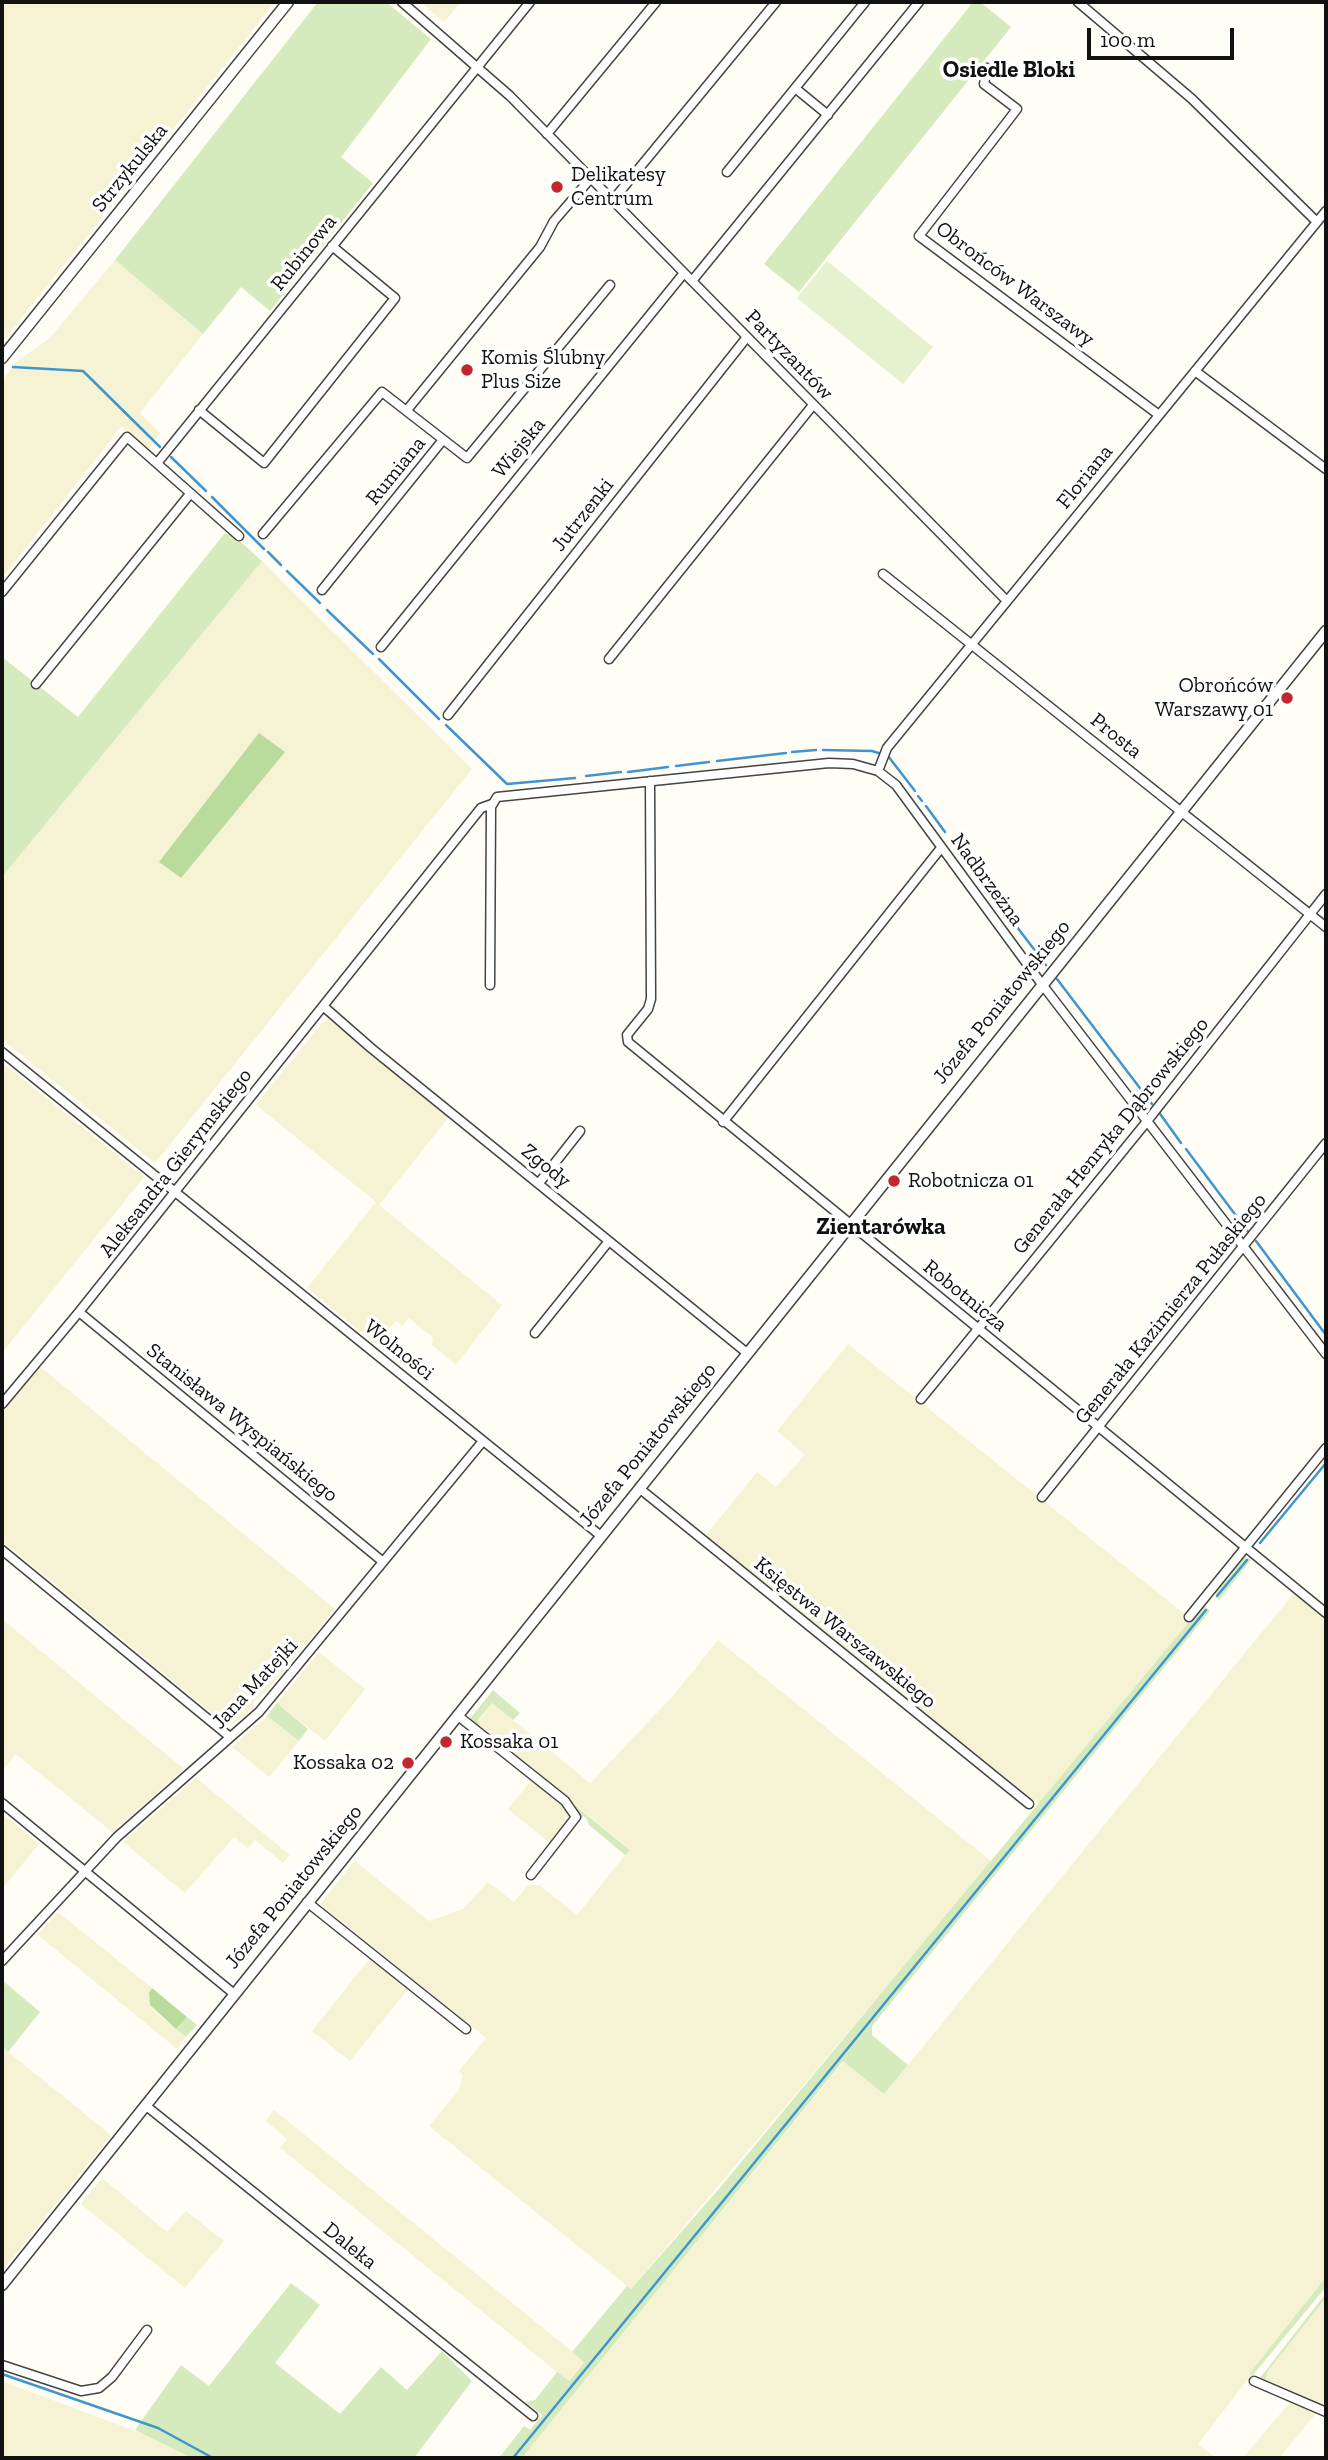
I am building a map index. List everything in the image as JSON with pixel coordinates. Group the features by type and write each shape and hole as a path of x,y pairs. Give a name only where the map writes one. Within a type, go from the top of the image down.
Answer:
{"street":[{"name":"Strzykulska","path":"2,358 288,2"},
{"name":"Partyzantów","path":"402,2 478,66 547,134 1006,600"},
{"name":"Rubinowa","path":"158,463 530,2"},
{"path":"547,134 656,2"},
{"path":"613,200 776,2"},
{"path":"727,172 865,2"},
{"path":"692,281 919,2"},
{"path":"1078,2 1183,90 1317,222"},
{"name":"Obrońców Warszawy","path":"987,68 984,84 1017,109 919,236 1159,415"},
{"path":"795,88 828,115"},
{"path":"407,410 540,247 554,221 591,178"},
{"name":"Floriana","path":"878,771 887,748 1326,211"},
{"path":"199,410 264,463 396,298 332,246"},
{"name":"Wiejska","path":"381,647 684,273"},
{"name":"Rumiana","path":"321,590 442,441 467,458 474,453 610,285"},
{"name":"Jutrzenki","path":"448,715 747,337"},
{"path":"1195,371 1326,469"},
{"path":"264,534 373,399 382,392 442,441"},
{"path":"609,659 813,405"},
{"path":"2,592 127,437 239,536"},
{"path":"36,684 190,494"},
{"name":"Prosta","path":"883,574 1326,927"},
{"name":"Józefa Poniatowskiego","path":"2,2285 1041,983 1326,631"},
{"path":"490,985 493,801 650,781 829,763 853,764 878,771"},
{"name":"Nadbrzeżna","path":"878,771 896,785 1041,983 1326,1354"},
{"name":"Robotnicza","path":"650,781 650,999 648,1009 627,1035 631,1046 1326,1614"},
{"name":"Aleksandra Gierymskiego","path":"2,1404 79,1312 481,807 493,801"},
{"path":"723,1122 941,848"},
{"name":"Generała Henryka Dąbrowskiego","path":"921,1399 976,1328 1147,1121 1326,894"},
{"name":"Zgody","path":"323,1006 371,1048 747,1353"},
{"name":"Wolności","path":"2,1052 601,1536"},
{"path":"539,1183 580,1131"},
{"name":"Generała Kazimierza Pułaskiego","path":"1042,1497 1326,1143"},
{"path":"534,1333 609,1241"},
{"name":"Stanisława Wyspiańskiego","path":"79,1312 382,1561"},
{"name":"Jana Matejki","path":"2,1961 117,1837 267,1702 483,1441"},
{"path":"1189,1617 1326,1448"},
{"name":"Księstwa Warszawskiego","path":"639,1488 1029,1804"},
{"path":"2,1550 230,1737"},
{"path":"457,1714 565,1801 576,1817 531,1875"},
{"path":"2,1804 233,1993"},
{"path":"307,1902 466,2029"},
{"name":"Daleka","path":"145,2105 533,2416"},
{"path":"2,2365 81,2391 99,2388 112,2377 147,2330"},
{"path":"1254,2381 1326,2412"}],"shaded area":[{"path":"2,2 275,2 2,342"},
{"path":"420,2 461,2 444,22"},
{"path":"115,260 203,334 140,413 160,433 149,449 121,427 2,578 2,381 16,362 50,338"},
{"path":"262,561 472,769 155,1163 2,1039 2,877"},
{"path":"329,1019 449,1117 379,1205 502,1305 456,1365 432,1345 433,1338 409,1318 402,1326 396,1321 376,1344 307,1288 376,1202 256,1105 322,1023"},
{"path":"2,1062 144,1177 2,1353"},
{"path":"848,1344 1192,1620 1039,1804 705,1536 757,1472 776,1487 805,1455 777,1431"},
{"path":"38,1365 335,1609 268,1690 254,1701 254,1708 235,1723 224,1723 2,1541 2,1409"},
{"path":"1294,1593 1326,1619 1326,2277 1198,2444 1216,2458 522,2458 844,2061 885,2093"},
{"path":"2,1619 184,1769 112,1832 16,1754 2,1771"},
{"path":"718,1640 992,1862 631,2289 429,2126 459,2090 463,2075 459,2071 486,2038 320,1904 355,1861 429,1921 463,1909 488,1882 514,1902 528,1885 539,1885 577,1915 630,1849 481,1729 478,1721 492,1703 590,1783 673,1696"},
{"path":"319,1652 365,1689 325,1741 277,1703"},
{"path":"267,1716 299,1741 269,1777 232,1747"},
{"path":"196,1778 290,1855 283,1863 255,1840 248,1848 234,1837 185,1893 123,1842"},
{"path":"532,1779 564,1805 569,1813 569,1819 550,1843 508,1809"},
{"path":"2,1813 39,1844 2,1889"},
{"path":"58,1912 152,1988 149,1993 153,2010 186,2037 177,2049 38,1935"},
{"path":"370,1958 408,1989 350,2061 312,2031"},
{"path":"2,2047 111,2135 2,2271"},
{"path":"274,2110 584,2361 568,2381 280,2148 287,2139 266,2121"},
{"path":"102,2178 167,2232 186,2211 224,2241 185,2288 81,2204"},
{"path":"1326,2298 1326,2407 1265,2381 1268,2371"},
{"path":"2,2381 154,2438 192,2458 2,2458"},
{"path":"1291,2401 1317,2412 1279,2458 1243,2458"}],"green space":[{"path":"318,2 386,2 431,39 341,157 373,183 270,311 241,287 203,334 115,260"},
{"path":"973,2 980,2 1011,27 799,292 764,264"},
{"path":"827,261 933,347 903,384 797,298"},
{"path":"224,534 233,535 262,561 2,877 2,657 78,717"},
{"path":"259,733 285,752 181,878 159,862"},
{"path":"1241,1558 1251,1560 1219,1600 1214,1592"},
{"path":"1203,1605 1210,1611 872,2026 872,2035 908,2065 884,2094 843,2061 522,2458 499,2458 524,2426 530,2430 542,2415 525,2402 535,2400 557,2372 569,2381 584,2362 572,2352 627,2286 631,2289 718,2190"},
{"path":"493,1690 520,1713 513,1720 492,1703 478,1720 481,1729 469,1720"},
{"path":"277,1703 308,1729 299,1741 267,1716"},
{"path":"567,1799 630,1850 625,1855 589,1825 586,1818 578,1813"},
{"path":"2,1980 40,2012 8,2052 2,2047"},
{"path":"152,1988 187,2017 176,2029 150,2005 149,1993"},
{"path":"187,2017 197,2025 186,2037 176,2029"},
{"path":"1326,2277 1326,2287 1252,2376 1250,2373"},
{"path":"291,2283 320,2305 275,2363 340,2414 381,2367 407,2390 442,2351 472,2381 414,2458 192,2458 135,2430 181,2365 209,2386"},
{"path":"1326,2293 1326,2298 1268,2371 1265,2381 1260,2378"}],"waterway":[{"path":"13,367 83,371 160,447"},
{"path":"171,457 206,491"},
{"path":"212,497 264,549"},
{"path":"268,552 281,565"},
{"path":"287,571 320,603"},
{"path":"327,610 373,654"},
{"path":"379,659 439,719"},
{"path":"446,725 507,784 575,778"},
{"path":"792,752 816,750"},
{"path":"823,750 872,751 888,756 915,791"},
{"path":"717,761 786,753"},
{"path":"676,766 709,762"},
{"path":"628,772 668,767"},
{"path":"586,776 621,772"},
{"path":"918,796 922,801"},
{"path":"926,806 945,832"},
{"path":"952,842 965,859"},
{"path":"972,868 1046,965"},
{"path":"1057,979 1152,1104"},
{"path":"1158,1111 1181,1143"},
{"path":"1186,1149 1249,1233"},
{"path":"1256,1241 1326,1335"},
{"path":"1260,1543 1326,1463"},
{"path":"1217,1596 1247,1560"},
{"path":"513,2458 1206,1610"},
{"path":"2,2374 158,2428 213,2458"}],"place":[{"name":"Delikatesy Centrum","path":"557,187"},
{"name":"Komis Ślubny Plus Size","path":"467,370"},
{"name":"Obrońców Warszawy 01","path":"1287,698"},
{"name":"Robotnicza 01","path":"894,1181"},
{"name":"Kossaka 01","path":"446,1742"},
{"name":"Kossaka 02","path":"408,1763"}],"district":[{"name":"Osiedle Bloki","path":"1009,70"},
{"name":"Zientarówka","path":"881,1227"}]}
